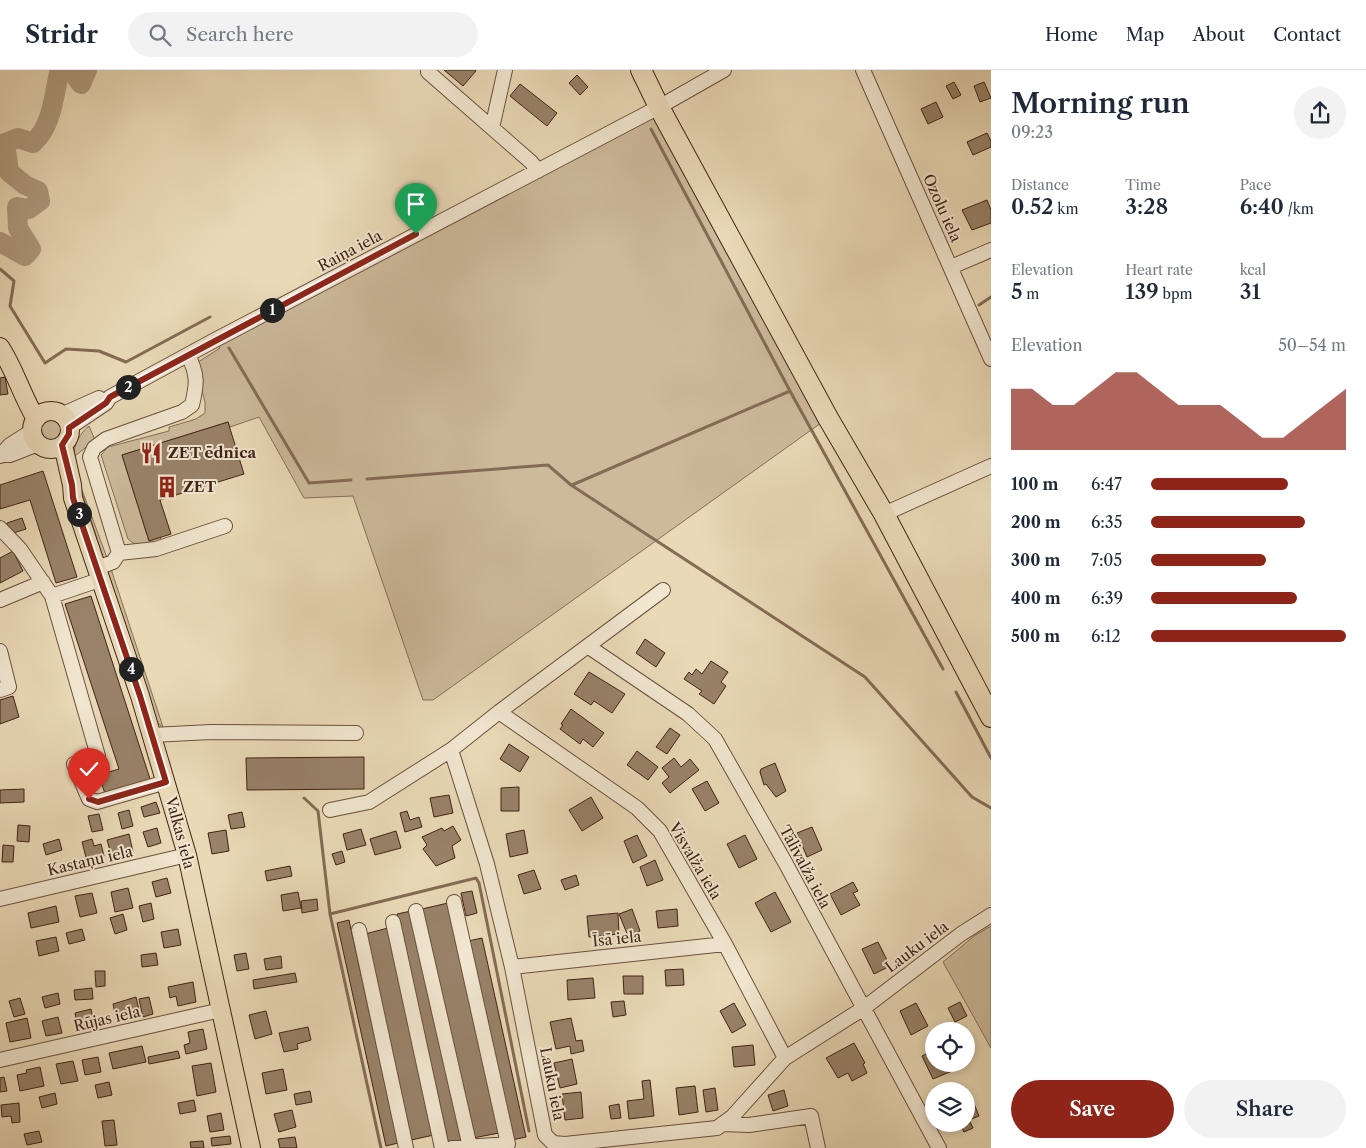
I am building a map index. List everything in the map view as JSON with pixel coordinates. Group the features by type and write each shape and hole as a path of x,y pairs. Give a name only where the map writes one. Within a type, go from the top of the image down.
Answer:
{"highway":[{"path":"641,70 659,107 828,418 884,514 991,717"}],"main road":[{"name":"Valkas iela","path":"1,351 15,372 18,384 50,430 66,490 73,498 100,574 152,735 187,855 251,1148"}],"street":[{"path":"428,70 538,170"},
{"path":"492,128 505,70"},
{"name":"Raiņa iela","path":"0,456 10,445 50,430 106,403 110,397 659,107 724,70"},
{"name":"Ozolu iela","path":"863,70 991,360"},
{"path":"951,267 991,250"},
{"path":"119,553 90,457 94,448 106,439 182,412 192,405 197,385 194,367 188,355"},
{"path":"884,514 991,466"},
{"path":"119,553 156,549 225,526"},
{"path":"0,528 20,549 52,596 98,756 74,764 89,799 98,802 166,782"},
{"path":"52,596 100,574 113,562 119,553"},
{"path":"0,600 43,582"},
{"path":"330,810 369,802 451,750 499,712 664,590"},
{"name":"Tālivalža iela","path":"589,646 688,714 715,740 786,864 939,1148"},
{"path":"0,651 9,687 0,690"},
{"name":"Visvalža iela","path":"499,712 637,808 660,831 725,944 784,1058"},
{"path":"152,735 211,732 356,733"},
{"name":"Lauku iela","path":"451,750 487,864 512,966 545,1135 553,1145 717,1128 732,1117 784,1058 864,1008 961,934 991,915"},
{"name":"Kastaņu iela","path":"0,899 187,855"},
{"path":"452,1148 508,1144 454,902"},
{"path":"416,911 470,1147"},
{"path":"392,922 442,1148"},
{"path":"359,930 406,1148"},
{"name":"Īsā iela","path":"512,966 725,944"},
{"name":"Rūjas iela","path":"0,1060 221,1010"},
{"path":"722,1124 750,1125 811,1116 818,1148"}],"shaded area":[{"path":"659,107 828,418 433,700 423,700 353,496 304,498 259,417 230,427 228,422 122,455 149,541 160,537 162,543 148,546 136,544 128,539 101,455 108,447 169,431 169,427 196,419 205,413 205,402 195,364 220,348 215,340"},
{"path":"51,418 56,419 62,425 62,435 56,441 51,442 46,441 40,435 39,430 40,425 46,419"},
{"path":"89,426 95,440 75,456 74,452 78,440"},
{"path":"75,471 110,566 163,727 157,723"},
{"path":"991,926 991,1048 943,962 974,936"}],"building":[{"path":"444,70 475,70 476,71 463,86"},
{"path":"577,75 588,87 580,95 569,83"},
{"path":"954,82 961,95 953,99 946,86"},
{"path":"984,82 991,98 980,102 974,86"},
{"path":"520,84 557,113 547,126 510,96"},
{"path":"936,102 943,117 928,124 921,109"},
{"path":"987,133 991,141 991,147 973,155 967,142"},
{"path":"987,200 991,210 991,223 972,230 962,210"},
{"path":"5,377 8,394 0,395 0,378"},
{"name":"ZET","path":"228,422 244,474 160,500 171,534 149,541 122,455"},
{"path":"43,471 77,577 56,583 30,500 0,509 0,485"},
{"path":"22,518 26,529 10,534 7,523"},
{"path":"13,551 23,571 0,583 0,558"},
{"path":"91,596 151,782 106,797 99,775 119,769 65,604"},
{"path":"645,639 665,653 656,667 636,653"},
{"path":"711,661 728,672 721,682 726,686 714,704 699,694 702,691 684,679 689,672 692,675 696,669 702,674"},
{"path":"589,672 625,694 612,713 594,701 591,705 574,694"},
{"path":"13,696 19,717 0,724 0,700"},
{"path":"571,709 604,733 593,747 583,739 580,744 560,729 563,725 561,724"},
{"path":"670,728 680,735 667,754 656,747"},
{"path":"509,744 529,757 520,772 500,759"},
{"path":"637,751 658,767 648,780 627,765"},
{"path":"364,757 364,789 247,790 246,758"},
{"path":"674,758 681,767 690,759 699,770 670,793 662,783 669,777 662,768"},
{"path":"775,763 786,791 776,797 766,784 764,785 760,772 761,769"},
{"path":"707,781 719,803 705,811 692,789"},
{"path":"519,787 519,811 501,811 501,788"},
{"path":"24,789 24,802 0,803 0,790"},
{"path":"449,795 453,813 434,817 430,798"},
{"path":"591,797 603,818 582,831 569,810"},
{"path":"156,802 160,813 144,817 141,807"},
{"path":"129,810 133,826 122,829 118,813"},
{"path":"407,811 410,820 419,817 422,827 405,832 400,813"},
{"path":"242,812 245,827 231,829 228,815"},
{"path":"99,814 103,830 92,832 88,816"},
{"path":"18,825 30,826 29,842 17,841"},
{"path":"453,826 461,840 452,846 455,858 436,866 423,849 427,845 422,837 442,828 444,831"},
{"path":"812,827 822,850 807,857 797,833"},
{"path":"157,828 161,843 148,847 143,832"},
{"path":"361,829 366,845 347,850 343,834"},
{"path":"226,830 229,851 212,854 208,833"},
{"path":"524,830 528,853 510,857 506,834"},
{"path":"396,831 401,848 375,855 370,839"},
{"path":"129,834 133,852 112,857 107,840"},
{"path":"637,835 647,856 633,863 624,841"},
{"path":"745,835 757,859 739,868 727,844"},
{"path":"59,839 62,850 46,855 43,844"},
{"path":"92,839 94,846 101,844 104,856 87,861 82,842"},
{"path":"3,845 14,846 13,862 2,862"},
{"path":"342,851 345,862 336,865 332,854"},
{"path":"655,860 663,880 647,886 640,867"},
{"path":"290,866 292,876 267,881 265,871"},
{"path":"534,870 541,889 524,894 518,875"},
{"path":"576,875 579,885 565,890 561,880"},
{"path":"167,878 171,893 156,897 152,882"},
{"path":"853,882 858,891 853,893 860,905 841,915 830,894"},
{"path":"128,888 133,908 115,912 111,892"},
{"path":"472,891 477,913 466,916 461,893"},
{"path":"298,892 301,908 283,911 281,895"},
{"path":"775,892 791,922 771,932 755,903"},
{"path":"92,893 97,913 80,917 75,896"},
{"path":"317,899 318,910 302,913 301,901"},
{"path":"151,903 154,919 143,922 139,906"},
{"path":"448,903 499,1133 473,1138 422,909"},
{"path":"56,906 59,922 31,928 28,913"},
{"path":"632,909 640,931 628,936 619,914"},
{"path":"677,909 678,926 658,928 656,911"},
{"path":"411,911 463,1143 449,1146 397,914"},
{"path":"618,913 619,934 589,937 587,916"},
{"path":"123,914 127,930 115,934 110,918"},
{"path":"349,920 398,1143 386,1146 337,923"},
{"path":"388,928 434,1135 411,1140 365,934"},
{"path":"82,929 85,940 69,944 66,933"},
{"path":"178,929 181,945 164,948 161,932"},
{"path":"56,937 59,951 39,956 36,941"},
{"path":"482,938 526,1137 512,1140 468,941"},
{"path":"878,942 890,966 874,974 862,949"},
{"path":"156,953 158,965 142,967 141,955"},
{"path":"246,953 249,969 237,971 234,955"},
{"path":"281,956 282,968 266,970 264,959"},
{"path":"683,969 684,985 666,986 665,970"},
{"path":"95,971 105,971 105,986 96,987"},
{"path":"295,973 297,982 254,989 253,980"},
{"path":"623,976 643,976 643,994 624,994"},
{"path":"593,978 595,998 568,1000 567,980"},
{"path":"193,982 196,1002 178,1006 176,996 170,998 168,987"},
{"path":"92,988 93,999 75,1000 74,990"},
{"path":"58,993 60,1004 45,1008 42,997"},
{"path":"136,997 140,1014 116,1019 113,1004"},
{"path":"149,997 153,1014 143,1017 139,999"},
{"path":"20,998 25,1014 14,1017 9,1001"},
{"path":"624,1001 626,1015 613,1017 611,1002"},
{"path":"960,1002 967,1016 955,1022 948,1008"},
{"path":"734,1003 746,1025 732,1033 720,1011"},
{"path":"916,1003 926,1022 925,1028 911,1035 900,1011"},
{"path":"91,1009 94,1024 78,1027 75,1013"},
{"path":"266,1011 272,1034 255,1039 249,1015"},
{"path":"58,1017 62,1033 46,1036 42,1021"},
{"path":"27,1018 31,1038 10,1042 6,1023"},
{"path":"571,1018 576,1041 582,1040 584,1051 571,1054 570,1046 556,1049 550,1022"},
{"path":"308,1027 311,1040 297,1044 298,1049 284,1052 279,1033"},
{"path":"203,1029 207,1049 186,1054 184,1045 190,1043 188,1032"},
{"path":"854,1043 865,1063 863,1064 867,1073 852,1081 848,1073 838,1078 826,1058"},
{"path":"753,1045 755,1065 734,1067 732,1047"},
{"path":"142,1046 146,1062 113,1069 109,1053"},
{"path":"178,1051 180,1058 149,1064 148,1057"},
{"path":"98,1057 101,1072 85,1075 82,1060"},
{"path":"572,1059 577,1084 560,1088 554,1063"},
{"path":"73,1061 78,1081 61,1084 56,1064"},
{"path":"211,1063 216,1092 197,1096 192,1066"},
{"path":"40,1067 44,1086 20,1091 17,1075 27,1073 26,1070"},
{"path":"283,1069 287,1090 266,1094 262,1073"},
{"path":"930,1072 950,1072 933,1079"},
{"path":"4,1077 7,1091 0,1092 0,1078"},
{"path":"650,1080 654,1116 629,1119 627,1101 644,1099 642,1081"},
{"path":"109,1082 112,1095 98,1098 95,1085"},
{"path":"695,1086 698,1112 679,1115 676,1088"},
{"path":"715,1088 718,1110 706,1112 703,1090"},
{"path":"784,1090 788,1106 773,1111 768,1095"},
{"path":"310,1091 312,1102 296,1105 294,1094"},
{"path":"581,1092 583,1118 565,1120 562,1094"},
{"path":"55,1093 57,1104 42,1108 39,1097"},
{"path":"194,1100 196,1111 180,1114 178,1103"},
{"path":"19,1103 20,1122 12,1123 11,1116 2,1117 1,1105"},
{"path":"619,1104 621,1118 611,1119 609,1106"},
{"path":"975,1106 979,1116 975,1118"},
{"path":"292,1110 296,1127 279,1132 274,1114"},
{"path":"221,1113 224,1130 210,1132 207,1116"},
{"path":"114,1120 117,1145 105,1146 102,1121"},
{"path":"39,1131 42,1142 27,1145 24,1134"},
{"path":"230,1136 231,1144 212,1146 211,1138"},
{"path":"295,1137 297,1148 280,1148 278,1139"},
{"path":"203,1141 204,1148 191,1148 190,1142"}],"waterway":[{"path":"71,70 81,84 87,70"},
{"path":"0,242 25,256 31,249 18,228 17,207 29,209 40,201 38,191 25,185 9,172 5,143 18,138 33,143 48,119 59,73 71,70"},
{"path":"651,129 790,391 943,669"},
{"path":"0,269 14,281 10,306 45,363 66,349 99,351 126,362 210,317"},
{"path":"979,305 991,297"},
{"path":"229,348 309,483 351,480"},
{"path":"572,485 790,391"},
{"path":"367,479 548,465 571,485 865,677 972,797 991,808"},
{"path":"956,692 991,758"},
{"path":"304,798 318,811 330,914 381,1148"},
{"path":"330,914 476,878 479,883 529,1131"}],"place":[{"name":"ZET ēdnica","path":"151,453"},
{"name":"ZET","path":"167,487"}],"route":[{"path":"89,799 98,802 166,782 140,696 73,498 72,485 62,445 69,434 69,428 87,414 106,403 110,397 416,234"}]}
